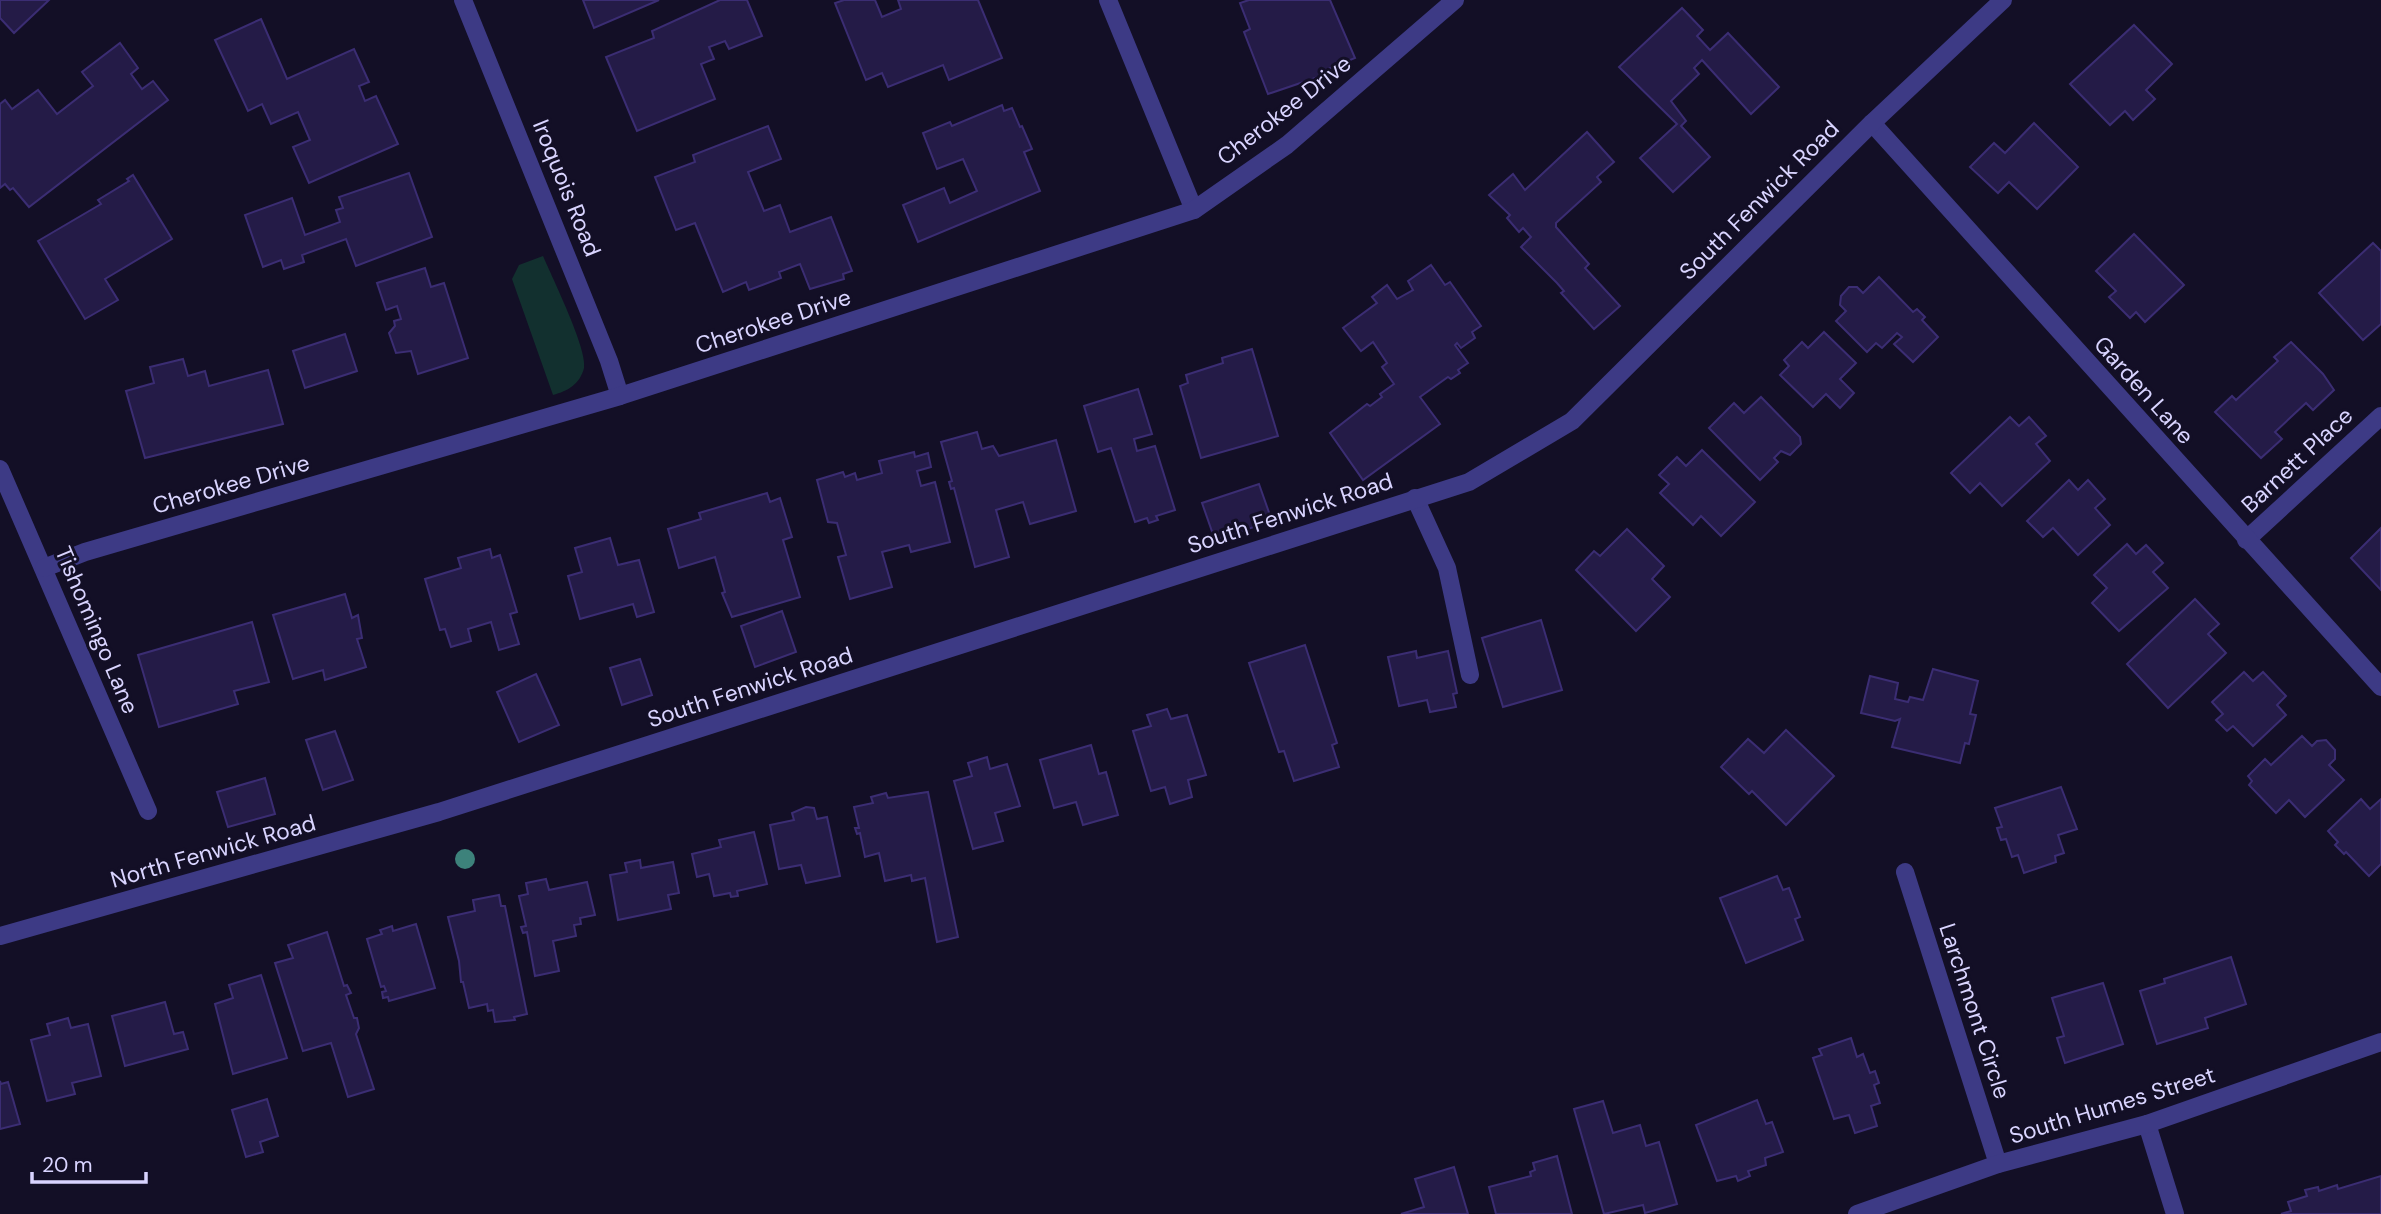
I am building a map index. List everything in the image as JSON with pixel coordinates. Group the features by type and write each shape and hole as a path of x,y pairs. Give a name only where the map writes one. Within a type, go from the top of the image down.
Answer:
{"street":[{"name":"Iroquois Road","path":"463,0 595,325 620,396"},
{"path":"1108,0 1194,210"},
{"name":"Cherokee Drive","path":"44,568 85,552 620,396 1194,210 1287,145 1455,0"},
{"name":"South Fenwick Road","path":"439,813 1469,482 1572,421 1872,123 2003,0"},
{"name":"Garden Lane","path":"1872,123 2381,687"},
{"name":"Barnett Place","path":"2246,540 2381,416"},
{"name":"Tishomingo Lane","path":"0,469 148,811"},
{"path":"1415,498 1447,568 1470,675"},
{"name":"North Fenwick Road","path":"0,936 439,813"},
{"name":"Larchmont Circle","path":"1905,873 1998,1164"},
{"name":"South Humes Street","path":"1857,1214 1998,1164 2147,1124 2381,1042"},
{"path":"2147,1124 2175,1214"}],"green space":[{"path":"543,256 575,330 584,359 582,374 576,383 553,395 512,279 519,265"}],"building":[{"path":"0,0 49,0 14,33 0,18"},
{"path":"583,0 659,0 594,28"},
{"path":"720,0 747,0 762,36 729,49 725,41 709,47 714,59 701,64 715,99 637,131 606,57 654,38 652,31"},
{"path":"844,0 875,0 882,17 901,9 898,0 978,0 1002,58 949,80 943,65 888,87 882,73 866,80 835,3"},
{"path":"1249,0 1330,0 1355,58 1323,71 1324,75 1268,94 1244,32 1250,29 1240,3"},
{"path":"1682,8 1703,30 1697,36 1710,50 1728,33 1779,87 1751,114 1702,60 1694,68 1699,74 1671,101 1686,121 1681,126 1710,157 1673,192 1640,158 1677,124 1619,67"},
{"path":"261,19 287,79 354,49 369,82 359,86 365,101 376,96 398,144 309,183 293,147 310,140 298,112 271,124 262,104 248,111 215,40"},
{"path":"2134,25 2172,64 2146,90 2155,99 2133,120 2125,111 2110,125 2070,84"},
{"path":"120,43 138,68 131,74 142,89 153,81 168,100 29,207 13,188 10,190 5,184 0,188 0,104 5,100 12,109 38,90 57,114 93,86 82,72"},
{"path":"1002,105 1004,111 1012,108 1020,127 1022,126 1032,149 1024,152 1040,191 918,242 903,205 944,188 950,203 977,191 963,159 937,169 923,133 950,122 952,126"},
{"path":"2034,123 2078,167 2037,209 2009,182 1998,193 1970,167 1994,143 2005,153"},
{"path":"768,126 781,159 748,172 764,211 780,205 790,232 831,217 852,271 843,274 844,279 810,289 800,264 779,272 781,278 749,290 746,282 723,292 695,223 676,230 655,177 695,162 693,155"},
{"path":"1587,132 1614,162 1597,177 1601,182 1556,223 1556,227 1589,264 1585,268 1620,306 1594,329 1561,293 1564,291 1557,283 1521,247 1531,237 1523,228 1519,232 1507,218 1510,215 1489,195 1513,174 1525,190"},
{"path":"409,173 432,237 356,266 346,239 302,255 304,262 284,269 281,260 263,267 245,215 292,198 305,235 340,222 336,210 343,208 339,197"},
{"path":"133,175 172,239 105,279 118,300 85,319 38,241 101,204 98,200 129,181 127,179"},
{"path":"2134,234 2184,285 2145,322 2136,312 2130,318 2109,297 2116,291 2096,271"},
{"path":"2373,243 2381,251 2381,324 2363,340 2319,293"},
{"path":"1431,265 1445,285 1450,282 1481,326 1472,332 1475,338 1461,348 1457,343 1455,345 1468,363 1458,370 1460,373 1451,379 1448,377 1420,397 1440,424 1363,480 1330,433 1367,404 1370,406 1382,397 1380,394 1394,384 1382,367 1387,363 1373,342 1361,351 1343,328 1377,303 1372,297 1387,285 1397,299 1413,290 1408,281"},
{"path":"425,268 431,287 444,283 468,358 418,374 411,351 396,353 389,333 395,326 394,321 401,319 397,306 386,310 377,283"},
{"path":"1879,277 1913,312 1917,309 1925,317 1922,320 1938,337 1913,362 1894,344 1902,337 1897,333 1882,348 1876,343 1867,352 1836,321 1846,311 1840,305 1841,296 1849,287 1857,287 1863,293"},
{"path":"1824,332 1856,363 1840,379 1854,393 1840,408 1826,394 1813,407 1780,375 1789,366 1784,360 1802,342 1808,348"},
{"path":"345,334 357,371 305,388 293,351"},
{"path":"2291,342 2323,374 2334,390 2313,410 2306,403 2275,432 2282,439 2261,458 2215,412 2232,396 2236,400 2278,361 2274,357"},
{"path":"1252,349 1278,436 1201,458 1180,386 1188,383 1186,375 1223,363 1222,358"},
{"path":"183,359 188,376 205,371 209,386 268,370 283,424 145,458 126,391 154,383 150,367"},
{"path":"1138,389 1152,434 1134,439 1137,451 1155,446 1175,510 1156,516 1158,520 1149,523 1147,518 1135,522 1111,448 1098,452 1084,406"},
{"path":"1761,397 1800,437 1801,444 1790,455 1781,451 1774,458 1778,462 1760,480 1709,428 1734,403 1744,413"},
{"path":"2010,417 2019,426 2029,417 2046,436 2036,444 2050,461 2002,506 1980,483 1970,493 1951,473"},
{"path":"977,432 982,449 993,446 999,456 1056,440 1076,511 1030,524 1023,502 996,510 1009,557 975,567 954,488 951,489 949,482 952,481 941,442"},
{"path":"1702,450 1755,502 1721,536 1701,516 1693,525 1660,493 1669,484 1659,475 1677,457 1686,466"},
{"path":"914,452 915,457 928,453 931,467 917,471 921,486 935,482 950,542 911,552 909,545 882,552 892,587 850,599 838,557 846,555 837,523 828,522 817,480 843,472 845,477 855,473 857,480 882,473 879,461"},
{"path":"2069,480 2078,490 2088,480 2105,499 2095,508 2110,525 2078,555 2053,528 2043,537 2027,521"},
{"path":"1259,484 1272,521 1215,540 1202,503"},
{"path":"767,493 770,502 780,498 792,537 783,540 800,597 732,617 722,593 725,592 715,557 679,568 668,529 701,519 699,513"},
{"path":"2381,528 2381,590 2351,558"},
{"path":"1627,529 1664,566 1652,579 1670,597 1636,631 1576,570 1594,551 1600,556"},
{"path":"610,538 618,565 639,560 654,612 637,617 633,604 580,619 568,576 582,572 575,548"},
{"path":"2127,544 2136,554 2146,545 2163,563 2153,572 2168,588 2119,631 2092,603 2107,588 2094,575"},
{"path":"490,549 492,558 500,555 517,612 510,614 519,644 499,650 491,622 468,629 471,641 451,647 445,629 440,630 425,579 461,568 458,558"},
{"path":"345,594 352,618 358,615 362,638 357,639 366,667 325,680 323,670 293,679 273,615"},
{"path":"2195,599 2219,624 2208,634 2226,653 2168,708 2127,664"},
{"path":"782,611 796,652 755,667 741,626"},
{"path":"1541,620 1562,690 1503,707 1482,638"},
{"path":"252,622 269,682 234,691 238,704 159,727 138,655"},
{"path":"1305,645 1337,743 1332,745 1339,767 1294,781 1284,751 1279,752 1249,663"},
{"path":"1416,651 1417,658 1448,651 1457,693 1453,694 1456,707 1430,712 1427,700 1399,706 1388,657"},
{"path":"640,659 652,695 622,705 610,668"},
{"path":"1933,669 1978,681 1970,714 1976,715 1969,744 1965,743 1960,763 1892,747 1900,719 1895,721 1861,713 1870,676 1898,683 1895,699 1908,702 1910,697 1923,700"},
{"path":"2244,672 2253,681 2263,672 2286,696 2277,705 2286,715 2253,746 2233,726 2227,731 2216,720 2223,714 2212,702"},
{"path":"536,674 559,725 519,742 497,692"},
{"path":"1167,709 1171,719 1187,715 1206,775 1188,780 1192,797 1170,804 1165,787 1151,791 1133,731 1151,726 1147,715"},
{"path":"1786,730 1834,776 1786,825 1752,791 1749,794 1721,767 1748,739 1764,753"},
{"path":"335,731 353,780 323,790 306,740"},
{"path":"2302,736 2312,746 2317,741 2326,740 2335,750 2335,759 2329,765 2344,780 2305,817 2289,800 2276,813 2249,785 2252,781 2248,776 2265,759 2271,765"},
{"path":"1091,745 1099,774 1106,772 1118,815 1083,825 1076,802 1054,808 1040,760"},
{"path":"987,757 990,769 1007,764 1020,806 995,813 1003,841 973,849 954,781 972,776 968,763"},
{"path":"265,778 275,814 228,827 217,792"},
{"path":"2061,787 2077,829 2058,835 2064,853 2055,856 2056,862 2024,873 2018,855 2012,857 2006,839 2001,840 1997,828 2002,827 1995,808"},
{"path":"928,792 958,937 937,942 925,878 912,881 911,875 885,881 879,853 865,857 860,833 857,834 855,828 859,828 854,807 873,803 871,797 886,793 888,798"},
{"path":"2361,799 2370,809 2381,799 2381,864 2369,876 2346,852 2344,854 2335,845 2338,842 2328,831"},
{"path":"806,807 814,808 817,819 827,817 840,876 806,883 801,865 779,869 770,825 794,820 792,813"},
{"path":"754,832 767,884 737,891 738,896 731,897 730,893 714,896 709,874 697,877 692,854 721,847 719,840"},
{"path":"640,860 641,868 673,862 679,893 668,895 671,909 618,920 610,875 627,872 625,863"},
{"path":"1777,876 1783,890 1789,888 1800,917 1795,919 1803,940 1746,963 1720,898"},
{"path":"546,879 549,890 587,882 595,915 580,918 581,924 574,925 576,936 553,941 559,971 535,976 527,932 523,933 521,927 526,926 519,896 528,894 526,883"},
{"path":"499,895 501,906 505,906 527,1014 514,1017 515,1020 495,1022 493,1010 488,1011 487,1004 469,1008 448,917 475,911 473,900"},
{"path":"416,924 435,988 389,1001 388,997 383,998 382,992 386,991 384,986 381,987 367,939 382,934 380,930 392,926 393,931"},
{"path":"327,932 344,986 347,985 351,993 346,995 354,1018 357,1018 359,1028 356,1034 374,1089 348,1097 331,1043 303,1051 275,963 293,958 288,945"},
{"path":"2231,957 2246,1004 2205,1018 2208,1028 2157,1044 2140,991 2165,983 2164,979"},
{"path":"261,975 287,1058 233,1074 215,1004 233,998 229,985"},
{"path":"2103,983 2123,1044 2065,1063 2057,1038 2064,1036 2052,998"},
{"path":"165,1002 174,1034 183,1032 188,1049 125,1066 112,1016"},
{"path":"68,1018 71,1028 88,1024 101,1076 72,1083 75,1094 47,1101 31,1040 50,1035 47,1024"},
{"path":"1851,1038 1857,1057 1863,1054 1870,1073 1875,1071 1879,1083 1874,1085 1880,1103 1871,1106 1877,1126 1855,1133 1849,1115 1834,1119 1813,1058 1822,1055 1819,1049"},
{"path":"0,1081 1,1084 8,1082 20,1124 0,1129"},
{"path":"267,1099 278,1136 260,1142 263,1152 246,1157 232,1110"},
{"path":"1757,1100 1766,1124 1772,1122 1783,1152 1765,1158 1766,1165 1748,1171 1750,1176 1738,1181 1736,1176 1717,1181 1696,1125"},
{"path":"1603,1101 1613,1133 1640,1125 1646,1146 1659,1142 1677,1204 1645,1213 1643,1205 1604,1214 1574,1109"},
{"path":"1557,1156 1572,1214 1496,1214 1489,1187 1531,1176 1530,1172 1535,1170 1533,1163"},
{"path":"1454,1167 1468,1214 1401,1214 1424,1207 1415,1179"},
{"path":"2381,1176 2381,1214 2281,1214 2291,1211 2288,1202 2307,1196 2305,1190 2318,1187 2319,1191 2337,1185 2338,1189"}]}
